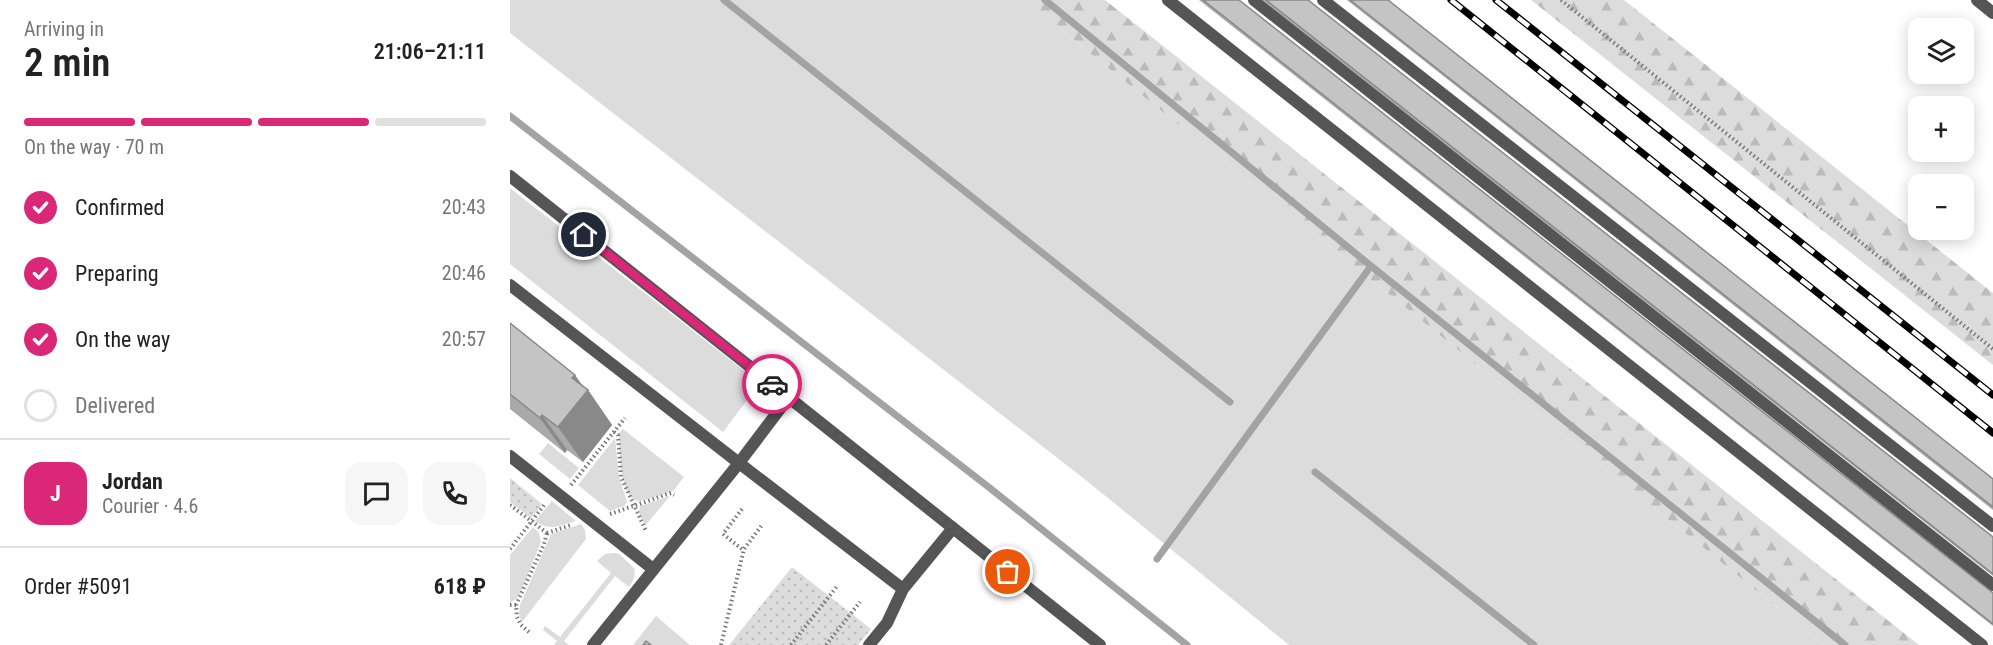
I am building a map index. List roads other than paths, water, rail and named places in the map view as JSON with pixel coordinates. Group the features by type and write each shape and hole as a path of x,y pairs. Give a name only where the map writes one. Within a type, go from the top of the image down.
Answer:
{"street":[{"path":"1168,0 1982,645"},
{"path":"1254,0 1993,585"},
{"path":"1323,0 1993,526"},
{"path":"1977,0 1993,13"},
{"path":"510,176 1100,645"},
{"path":"510,285 903,590"},
{"path":"593,645 789,397"},
{"path":"510,456 653,569"},
{"path":"870,645 886,623 903,590 953,528"}],"waterway":[{"path":"724,0 1230,402"},
{"path":"1045,0 1371,266 1845,645"},
{"path":"510,116 986,485 1187,645"},
{"path":"1157,559 1371,266"},
{"path":"1315,472 1534,645"}],"railway":[{"path":"1451,0 1993,433"},
{"path":"1496,0 1993,395"}]}
